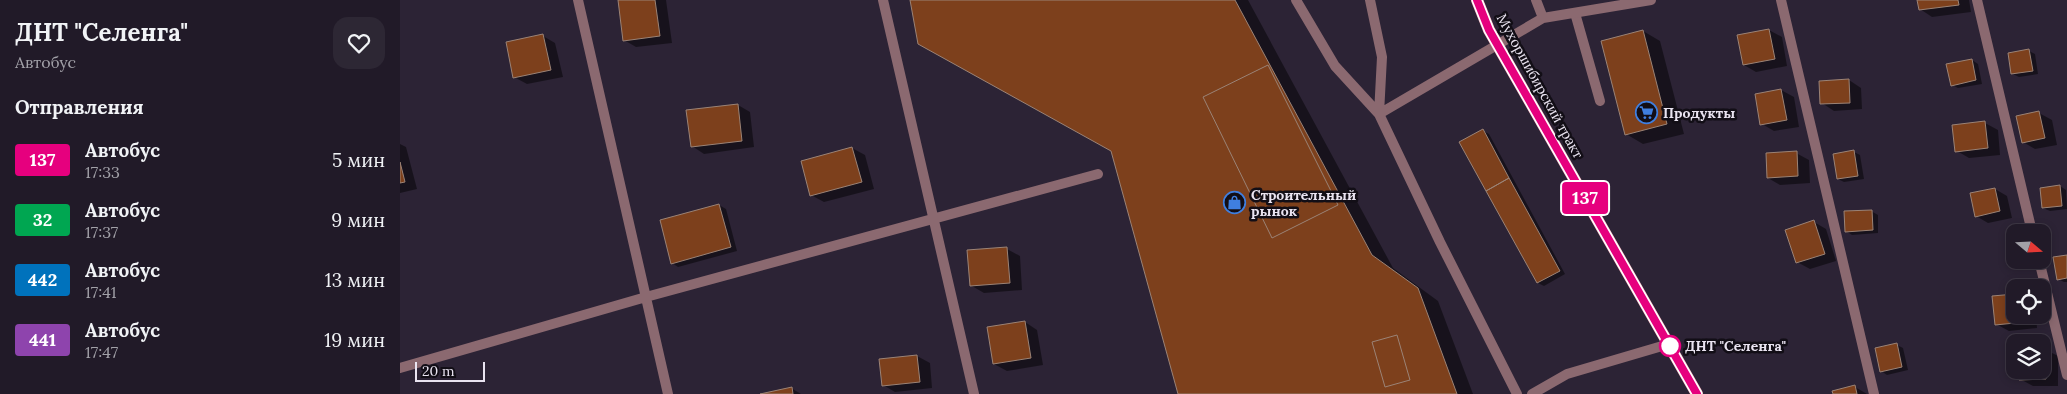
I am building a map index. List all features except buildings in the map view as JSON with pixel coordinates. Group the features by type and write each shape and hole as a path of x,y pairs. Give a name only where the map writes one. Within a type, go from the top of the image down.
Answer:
{"main road":[{"name":"Мухоршибирский тракт","path":"1477,0 1498,45 1697,394"}],"street":[{"path":"578,0 668,394"},
{"path":"883,0 935,218 974,394"},
{"path":"1296,0 1335,66 1379,114 1440,242 1517,394"},
{"path":"1370,0 1382,57 1379,114"},
{"path":"1536,0 1543,18"},
{"path":"1379,114 1543,18 1651,0"},
{"path":"1781,0 1874,394"},
{"path":"1977,0 2030,224"},
{"path":"1575,13 1600,101"},
{"path":"400,368 646,297 1098,174"},
{"path":"2041,269 2067,375"},
{"path":"1532,394 1567,374 1669,344"}],"bus line":[{"name":"137","path":"1477,0 1489,30 1697,394"}],"place":[{"name":"Продукты","path":"1647,113"},
{"name":"Строительный рынок","path":"1235,203"},
{"name":"ДНТ \"Селенга\"","path":"1670,346"}]}
